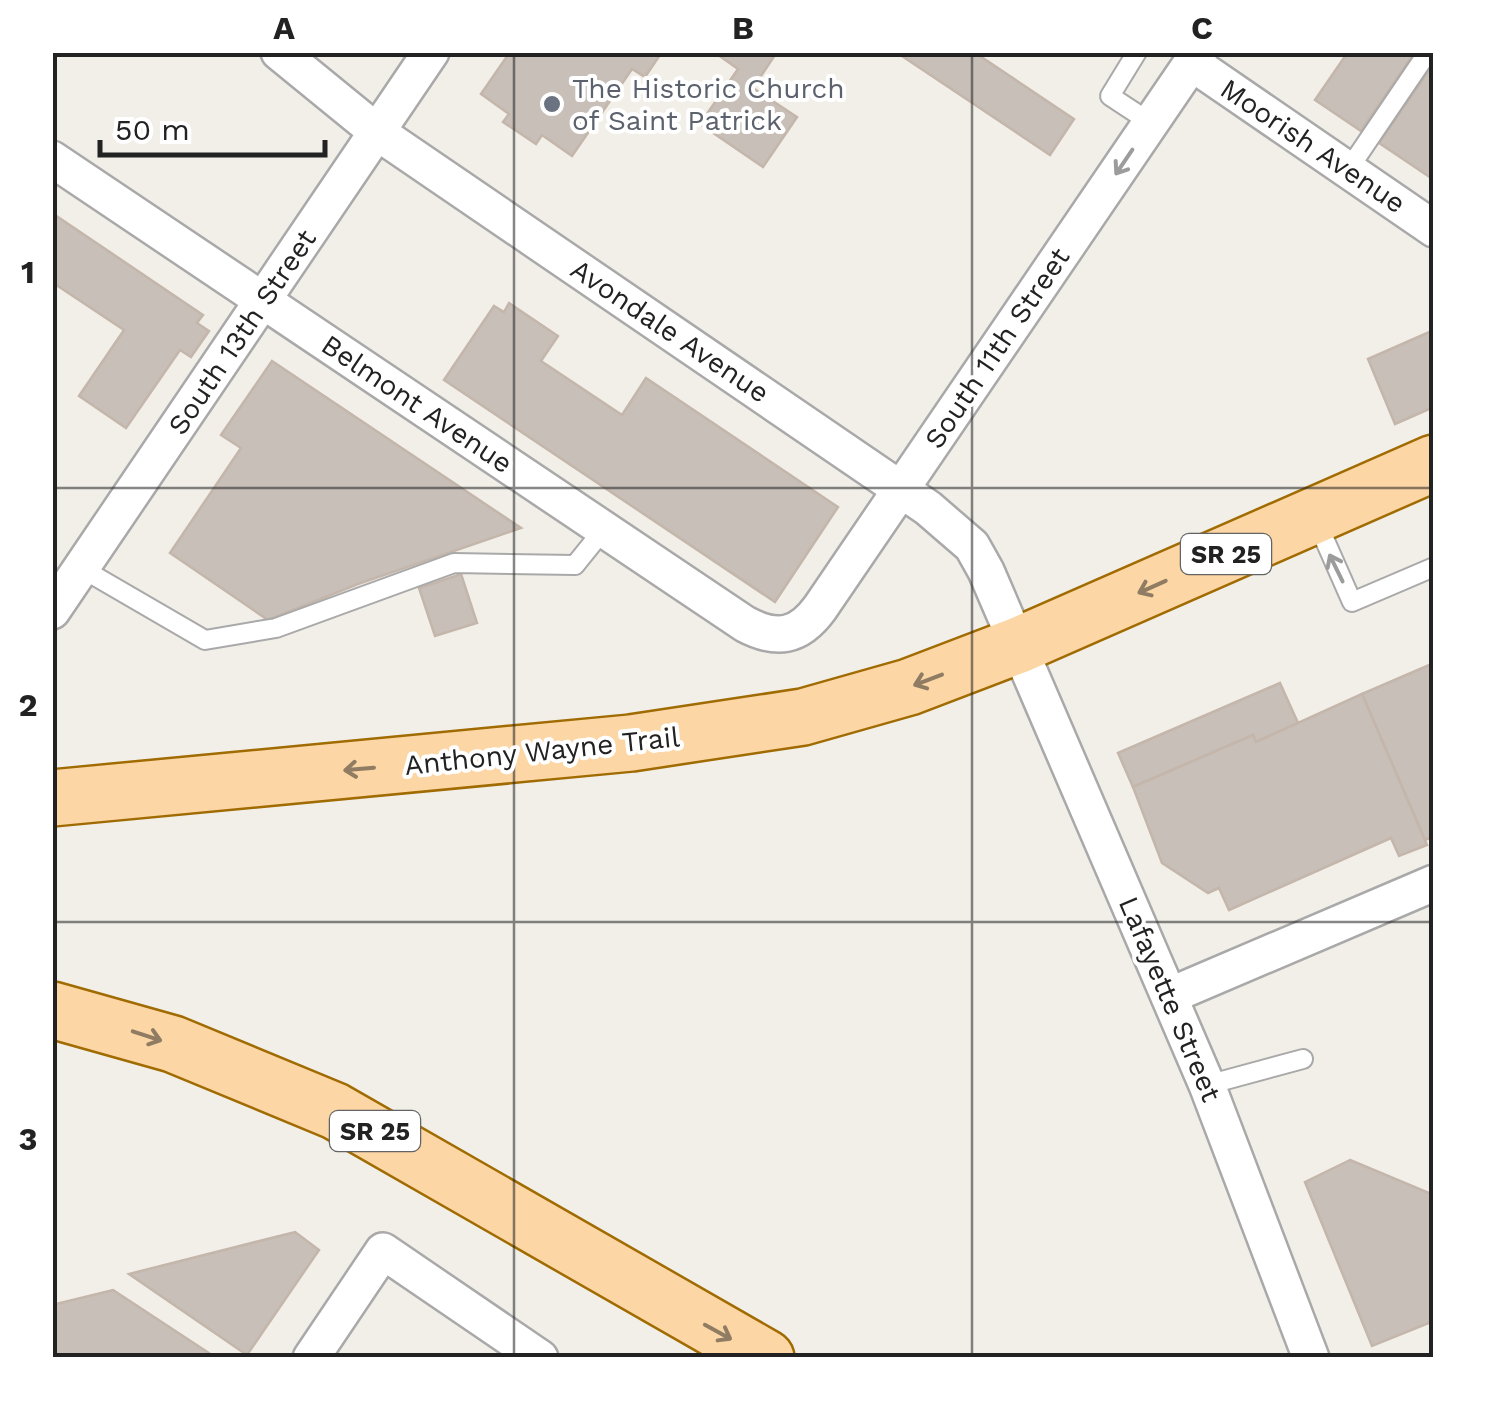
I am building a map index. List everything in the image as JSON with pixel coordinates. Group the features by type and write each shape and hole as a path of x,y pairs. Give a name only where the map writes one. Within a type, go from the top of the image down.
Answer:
{"main road":[{"name":"SR 25","path":"1019,645 1434,463"},
{"name":"Anthony Wayne Trail","path":"52,798 611,745 748,727 854,704 1019,645"},
{"name":"SR 25","path":"52,1010 173,1044 267,1080 391,1139 766,1358"},
{"path":"448,1174 505,1248 688,1358"}],"street":[{"name":"Avondale Avenue","path":"279,52 378,132 952,525 972,546 1019,645"},
{"name":"South 13th Street","path":"55,602 432,52"},
{"name":"South 11th Street","path":"788,635 810,622 1196,58"},
{"name":"Moorish Avenue","path":"1196,58 1434,229"},
{"name":"Belmont Avenue","path":"52,159 745,624 788,635"},
{"name":"Lafayette Street","path":"1019,645 1207,1084 1312,1358"},
{"path":"1170,996 1434,883"},
{"path":"311,1358 383,1252 540,1358"}],"lane":[{"path":"1137,52 1110,96 1151,123"},
{"path":"1348,170 1428,52"},
{"path":"1314,516 1352,602 1434,566"},
{"path":"81,568 204,640 276,628 454,563 575,564 604,529"},
{"path":"1207,1084 1303,1059"}],"building":[{"name":"The Historic Church of Saint Patrick","path":"510,52 662,52 645,77 632,69 572,156 542,135 536,144 503,122 509,114 481,94"},
{"path":"714,52 777,52 753,88 797,117 763,167 700,124 738,69"},
{"path":"896,52 974,52 1074,119 1050,155"},
{"path":"1348,52 1415,52 1361,131 1315,100"},
{"path":"1434,63 1434,180 1379,143"},
{"path":"52,213 203,315 197,323 209,331 191,357 180,350 126,428 79,396 124,330 52,282"},
{"path":"509,303 558,336 541,361 622,415 646,378 838,507 775,602 444,380 494,306 504,312"},
{"path":"1434,330 1434,407 1395,424 1368,359"},
{"path":"272,361 521,528 358,584 268,620 170,553 241,448 221,435"},
{"path":"461,574 477,623 435,636 419,588"},
{"path":"1434,663 1434,836 1425,840 1362,694"},
{"path":"1280,683 1298,723 1256,742 1253,735 1133,787 1118,753"},
{"path":"1362,694 1427,845 1399,856 1391,838 1229,910 1219,888 1208,893 1162,863 1133,787 1253,735 1256,742"},
{"path":"1350,1160 1434,1195 1434,1321 1372,1346 1305,1182"},
{"path":"295,1232 319,1250 247,1355 129,1274"},
{"path":"113,1290 212,1355 210,1358 52,1358 52,1305"}],"place":[{"name":"The Historic Church of Saint Patrick","path":"552,104"}]}
